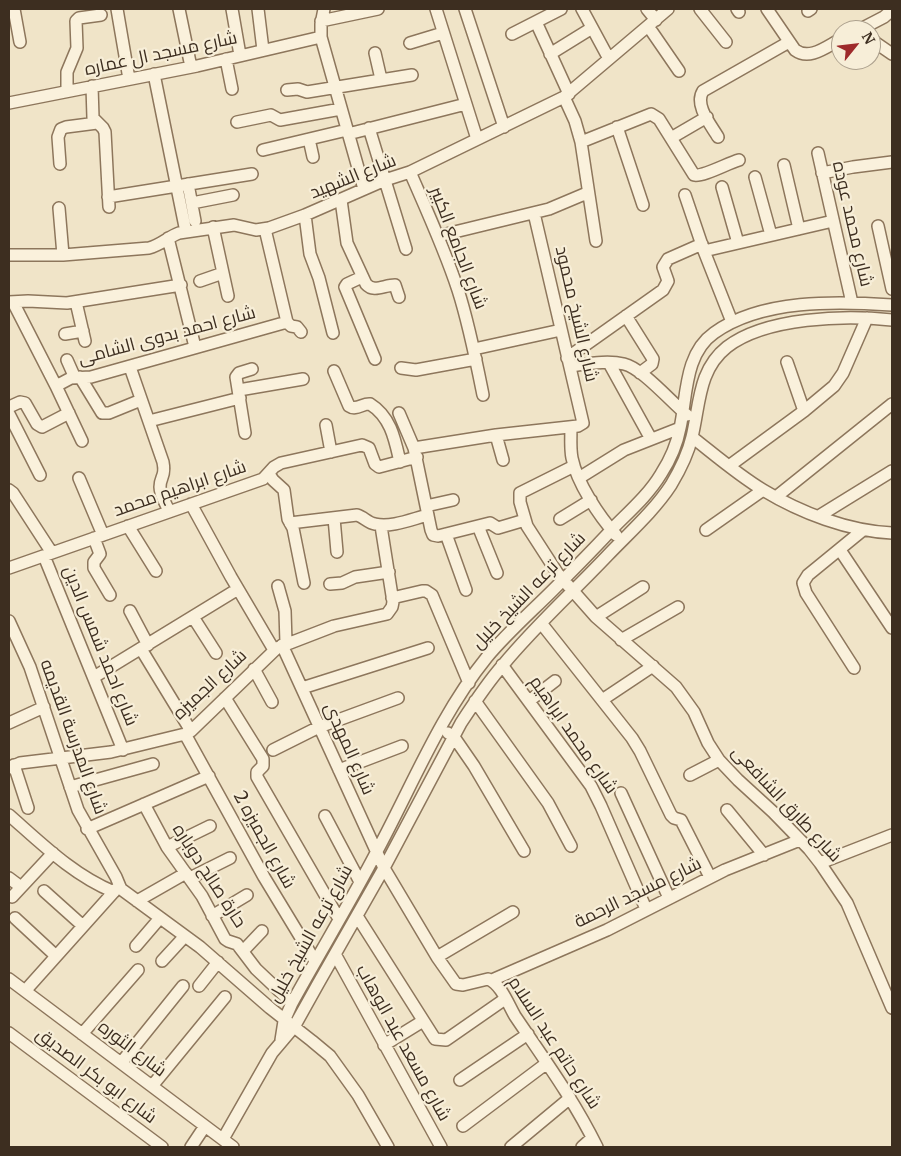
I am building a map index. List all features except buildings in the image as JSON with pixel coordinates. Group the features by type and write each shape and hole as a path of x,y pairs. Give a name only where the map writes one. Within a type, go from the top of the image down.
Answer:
{"street":[{"path":"14,9 20,42"},
{"path":"117,9 129,79"},
{"path":"179,9 191,67"},
{"path":"232,9 240,56"},
{"path":"258,9 263,50"},
{"path":"324,9 321,21 321,38 364,190"},
{"path":"321,21 378,9"},
{"path":"436,9 477,140"},
{"path":"464,9 504,127"},
{"path":"512,34 561,9"},
{"path":"582,9 609,59"},
{"path":"647,9 652,23 679,71"},
{"name":"شارع الشهيد","path":"9,255 63,255 150,248 168,238 186,232 213,227 241,226 256,230 265,229 305,215 385,180 410,172 566,96 668,9"},
{"path":"700,9 726,42"},
{"path":"767,9 795,50 804,55 810,55 831,44"},
{"path":"878,20 892,10"},
{"path":"67,91 67,72 77,48 76,21 80,18 101,15"},
{"path":"536,22 566,96 581,142 596,241"},
{"path":"550,54 592,28"},
{"path":"410,43 443,33"},
{"name":"شارع مسجد ال عماره","path":"9,103 191,67 321,38"},
{"path":"718,137 700,103 700,95 703,91 789,42"},
{"path":"881,46 892,54"},
{"path":"375,53 381,80"},
{"path":"226,59 232,89"},
{"path":"154,74 186,232"},
{"path":"287,90 298,89 307,92 334,86 412,75"},
{"path":"92,86 93,115 97,123 104,130 108,202 176,186 252,174"},
{"path":"263,150 369,128 466,104"},
{"path":"237,122 272,115 280,120 341,109"},
{"path":"581,142 651,114 657,116 692,173 697,176 739,160"},
{"path":"671,138 707,117"},
{"path":"60,164 58,137 61,129 97,123"},
{"path":"617,127 643,205"},
{"path":"369,128 406,249"},
{"path":"309,139 313,157"},
{"name":"شارع محمد عوده","path":"818,153 852,303"},
{"path":"822,173 892,162"},
{"path":"784,165 799,229"},
{"name":"شارع الجامع الكبير","path":"410,172 438,236 458,292 475,354 483,395"},
{"path":"755,177 771,235"},
{"path":"188,184 195,221"},
{"path":"722,187 738,243"},
{"path":"438,236 549,209 588,193"},
{"path":"192,204 233,195"},
{"path":"685,195 703,248 732,322"},
{"path":"341,200 347,243 367,286 371,288 395,285 399,297"},
{"path":"59,208 63,255"},
{"name":"شارع الشيخ محمود","path":"534,213 583,423 571,427"},
{"path":"305,215 310,254 319,278 333,333"},
{"path":"568,362 666,287 668,281 663,267 665,261 703,248 738,243 832,221"},
{"path":"878,226 892,289"},
{"path":"213,227 228,296"},
{"path":"265,229 287,322 297,327 300,332"},
{"path":"168,238 195,347"},
{"path":"200,281 223,273"},
{"path":"362,277 347,284 345,287 375,359"},
{"path":"82,441 56,386 11,302 28,301 57,304 181,285"},
{"path":"65,334 84,336 76,302"},
{"name":"شارع ترعه الشيخ خليل","path":"289,1024 292,1003 377,852 448,713 500,643 612,530 661,475 670,460 680,428 687,383 692,365 700,349 711,334 732,322 787,307 808,304 852,303 892,305"},
{"path":"626,316 653,358 652,364 640,373"},
{"name":"شارع ترعه الشيخ خليل","path":"223,1139 289,1024 335,954 357,916 454,737 476,701 502,665 622,541 660,500 670,486 687,455 703,381 707,371 717,357 729,346 745,337 763,330 799,322 836,318 892,320"},
{"path":"729,466 804,411 839,380 867,318"},
{"name":"شارع احمد بدوى الشامى","path":"56,386 78,378 88,378 287,322"},
{"path":"401,368 416,370 561,330"},
{"path":"67,360 102,413 109,413 141,400"},
{"path":"568,362 628,365 640,373 695,422"},
{"path":"787,362 804,411"},
{"path":"609,363 651,439"},
{"path":"130,366 165,472 160,484 160,490 169,511"},
{"path":"245,433 237,375 252,369"},
{"path":"334,371 349,406 355,408 370,404 386,419 394,435 400,462 416,453 496,435 571,427 571,454 579,478 591,500 622,541"},
{"path":"149,421 239,394 302,379"},
{"path":"40,475 10,407 20,402 25,403 39,426 69,413"},
{"path":"776,497 892,404"},
{"path":"399,413 416,453 433,535 446,534 492,523 498,528 525,520"},
{"path":"326,425 331,452"},
{"path":"579,478 624,450 680,428"},
{"path":"496,435 503,460"},
{"path":"692,437 729,466 776,497 841,525 892,533"},
{"name":"شارع ابراهيم محمد","path":"9,568 263,479 274,467 281,463 364,445 369,448 377,467 380,468 400,462"},
{"name":"شارع طارق الشافعى","path":"574,466 522,491 519,497 525,520 563,580 596,618 676,686 694,712 708,743 720,760 738,780 773,812 820,863 847,903 892,1008"},
{"path":"269,474 284,490 288,519 294,528 304,584"},
{"path":"820,516 891,476"},
{"path":"79,478 98,536 100,554 94,562 94,568 110,595"},
{"name":"شارع احمد شمس الدين","path":"9,490 13,493 48,554 123,750"},
{"path":"706,530 763,490"},
{"path":"290,523 360,515 369,523 380,526 453,500"},
{"path":"560,519 591,500"},
{"name":"شارع المهدى","path":"190,504 238,589 281,646 384,868"},
{"path":"334,518 337,552"},
{"path":"128,526 156,571"},
{"path":"278,586 285,611 281,646 334,626 387,614 392,607 392,598 380,526"},
{"path":"478,526 497,573"},
{"path":"854,668 803,586 805,577 864,530"},
{"path":"446,534 466,590"},
{"path":"840,550 892,628"},
{"path":"330,584 345,582 356,577 389,572"},
{"path":"596,618 643,587"},
{"path":"94,678 238,589"},
{"path":"392,598 422,591 432,595 469,683"},
{"path":"621,640 678,607"},
{"name":"شارع الجميزه 2","path":"130,611 144,647 188,732 208,776 268,884 315,961"},
{"path":"193,617 216,653"},
{"name":"شارع المدرسة القديمه","path":"9,621 24,653 44,707 78,810 87,829 108,862 117,889 123,891 185,936 330,1056 344,1074 388,1147"},
{"path":"541,623 636,744 670,815 681,820 710,877"},
{"name":"شارع الجميزه","path":"11,767 60,758 123,750 188,732 281,646"},
{"path":"302,688 428,648"},
{"name":"شارع محمد ابراهيم","path":"502,665 591,786 602,806 646,909"},
{"path":"602,700 652,666"},
{"path":"254,670 272,702"},
{"path":"529,701 555,681"},
{"path":"225,698 263,759 263,766 257,772 257,777 339,919"},
{"path":"273,750 320,727 398,698"},
{"path":"476,701 548,804 571,846"},
{"path":"9,723 44,707"},
{"path":"441,728 454,737 474,766 524,852"},
{"path":"339,770 402,746"},
{"path":"690,775 720,760"},
{"path":"70,787 153,764"},
{"path":"11,767 28,808"},
{"path":"87,829 208,776"},
{"path":"621,793 669,898"},
{"name":"حارة صالح دوباره","path":"144,804 167,847 188,875 225,939 235,942 256,969 292,1003"},
{"path":"727,810 764,855"},
{"path":"9,815 52,853 84,877 117,889 25,991"},
{"path":"326,816 360,882"},
{"path":"167,847 210,826"},
{"path":"820,863 892,835"},
{"name":"شارع مسجد الرحمة","path":"492,980 607,930 710,877 800,840"},
{"path":"12,897 52,853"},
{"path":"137,901 188,875 230,858"},
{"name":"شارع حاتم عبد السلام","path":"384,868 436,957 456,984 464,985 483,979 492,980 496,984 570,1098 595,1142"},
{"path":"9,878 21,887"},
{"path":"44,891 83,926"},
{"path":"212,916 247,895"},
{"path":"436,957 513,912"},
{"path":"357,916 435,1039 446,1040 505,1000"},
{"path":"15,918 56,956"},
{"path":"136,946 160,918"},
{"path":"243,951 262,931"},
{"path":"162,961 185,936"},
{"name":"شارع مسعد عبد الوهاب","path":"335,954 441,1147"},
{"path":"199,986 218,962"},
{"path":"82,1034 138,970"},
{"name":"شارع الثوره","path":"9,979 233,1147"},
{"path":"121,1063 183,986"},
{"path":"152,1086 225,997"},
{"path":"384,1045 423,1021"},
{"name":"شارع ابو بكر الصديق","path":"9,1033 162,1147"},
{"path":"460,1080 528,1034"},
{"path":"463,1126 548,1063"},
{"path":"511,1147 570,1098"},
{"path":"191,1147 206,1126"},
{"path":"582,1147 595,1142"}]}
